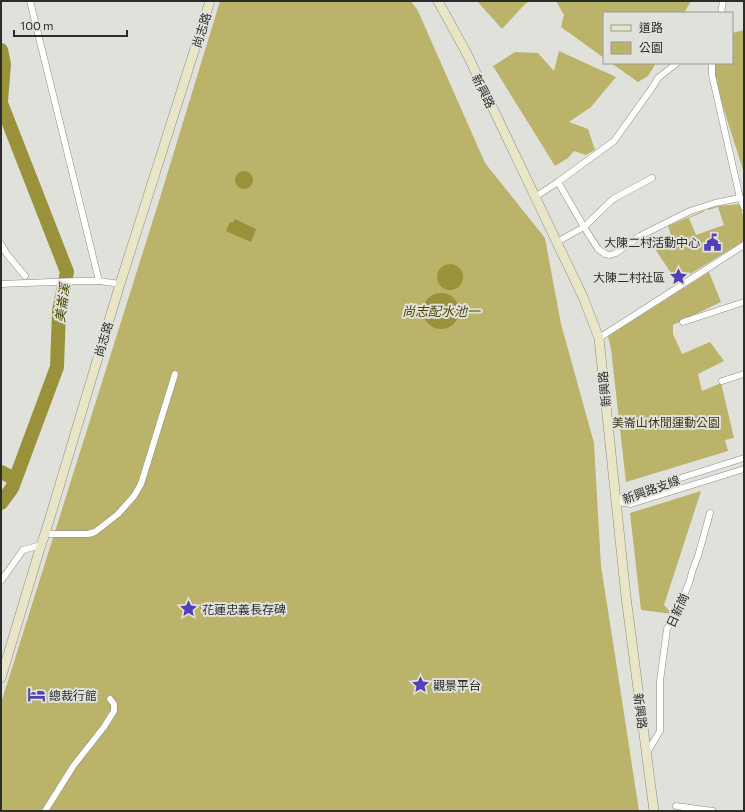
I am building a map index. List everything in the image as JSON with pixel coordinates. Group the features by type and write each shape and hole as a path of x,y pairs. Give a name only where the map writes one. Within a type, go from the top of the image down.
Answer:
{"street":[{"path":"30,1 99,281"},
{"name":"尚志路","path":"1,678 120,284 210,1"},
{"name":"新興路","path":"438,1 466,52 557,242 583,297 599,338 626,597 654,811"},
{"path":"721,12 723,1"},
{"path":"535,197 614,141 658,78 676,64"},
{"path":"712,64 712,75 740,198 744,206"},
{"path":"557,242 584,226 613,199 652,178"},
{"path":"558,182 598,250 610,256 616,254 640,236 690,211 715,203 740,198"},
{"path":"1,244 6,253 25,276"},
{"path":"599,338 744,245"},
{"path":"1,284 77,281 99,281 120,284"},
{"path":"683,322 744,302"},
{"path":"45,534 88,534 95,532 118,514 134,496 141,484 175,374"},
{"path":"722,381 744,374"},
{"name":"新興路支線","path":"616,502 630,494 744,458"},
{"name":"新興路支線","path":"616,502 631,504 744,469"},
{"name":"日新崗","path":"646,754 660,731 660,681 667,629 679,608 689,583 710,513"},
{"path":"1,581 23,550 41,545"},
{"path":"45,811 74,764 104,727 114,711 114,704 110,699"},
{"path":"676,806 713,811"}],"green space":[{"path":"220,1 411,1 418,11 485,163 545,238 561,324 594,443 601,566 639,811 1,811 1,703 159,201"},
{"path":"477,1 530,1 525,4 502,29"},
{"path":"556,1 691,1 685,12 603,12 603,57 561,27 564,15"},
{"path":"744,30 744,173 716,85 711,64 733,64 733,33"},
{"path":"559,51 616,77 591,107 569,122 588,129 595,150 586,155 574,151 568,158 555,166 493,66 515,52 538,53 554,71"},
{"path":"612,64 655,64 648,76 638,82"},
{"path":"740,204 744,219 744,241 677,282 655,249 672,238 668,226 703,211 704,212 689,218 696,235 724,225 718,207 708,209 718,206"},
{"name":"美崙山休閒運動公園","path":"709,272 721,302 673,325 673,334 682,354 710,342 724,361 698,374 702,391 721,383 734,438 725,440 728,451 626,482 611,349 608,336"},
{"path":"701,491 664,605 672,614 641,610 630,513"}],"water":[{"path":"244,171 250,174 253,180 250,186 244,189 238,186 235,180 238,174"},
{"path":"235,219 256,229 251,242 226,231 230,222 233,222"},
{"path":"450,264 459,268 463,277 459,286 450,290 441,286 437,277 441,268"},
{"name":"尚志配水池一","path":"441,293 454,298 459,311 454,324 441,329 428,324 423,311 428,298"}],"waterway":[{"name":"美崙溪","path":"1,50 4,64 1,101"},
{"name":"美崙溪","path":"1,103 67,272 59,311 57,367 12,488 1,503"},
{"path":"1,472 15,479"}],"place":[{"name":"大陳二村活動中心","path":"713,242"},
{"name":"大陳二村社區","path":"678,277"},
{"name":"花蓮忠義長存碑","path":"189,609"},
{"name":"觀景平台","path":"420,685"},
{"name":"總裁行館","path":"36,695"}]}
